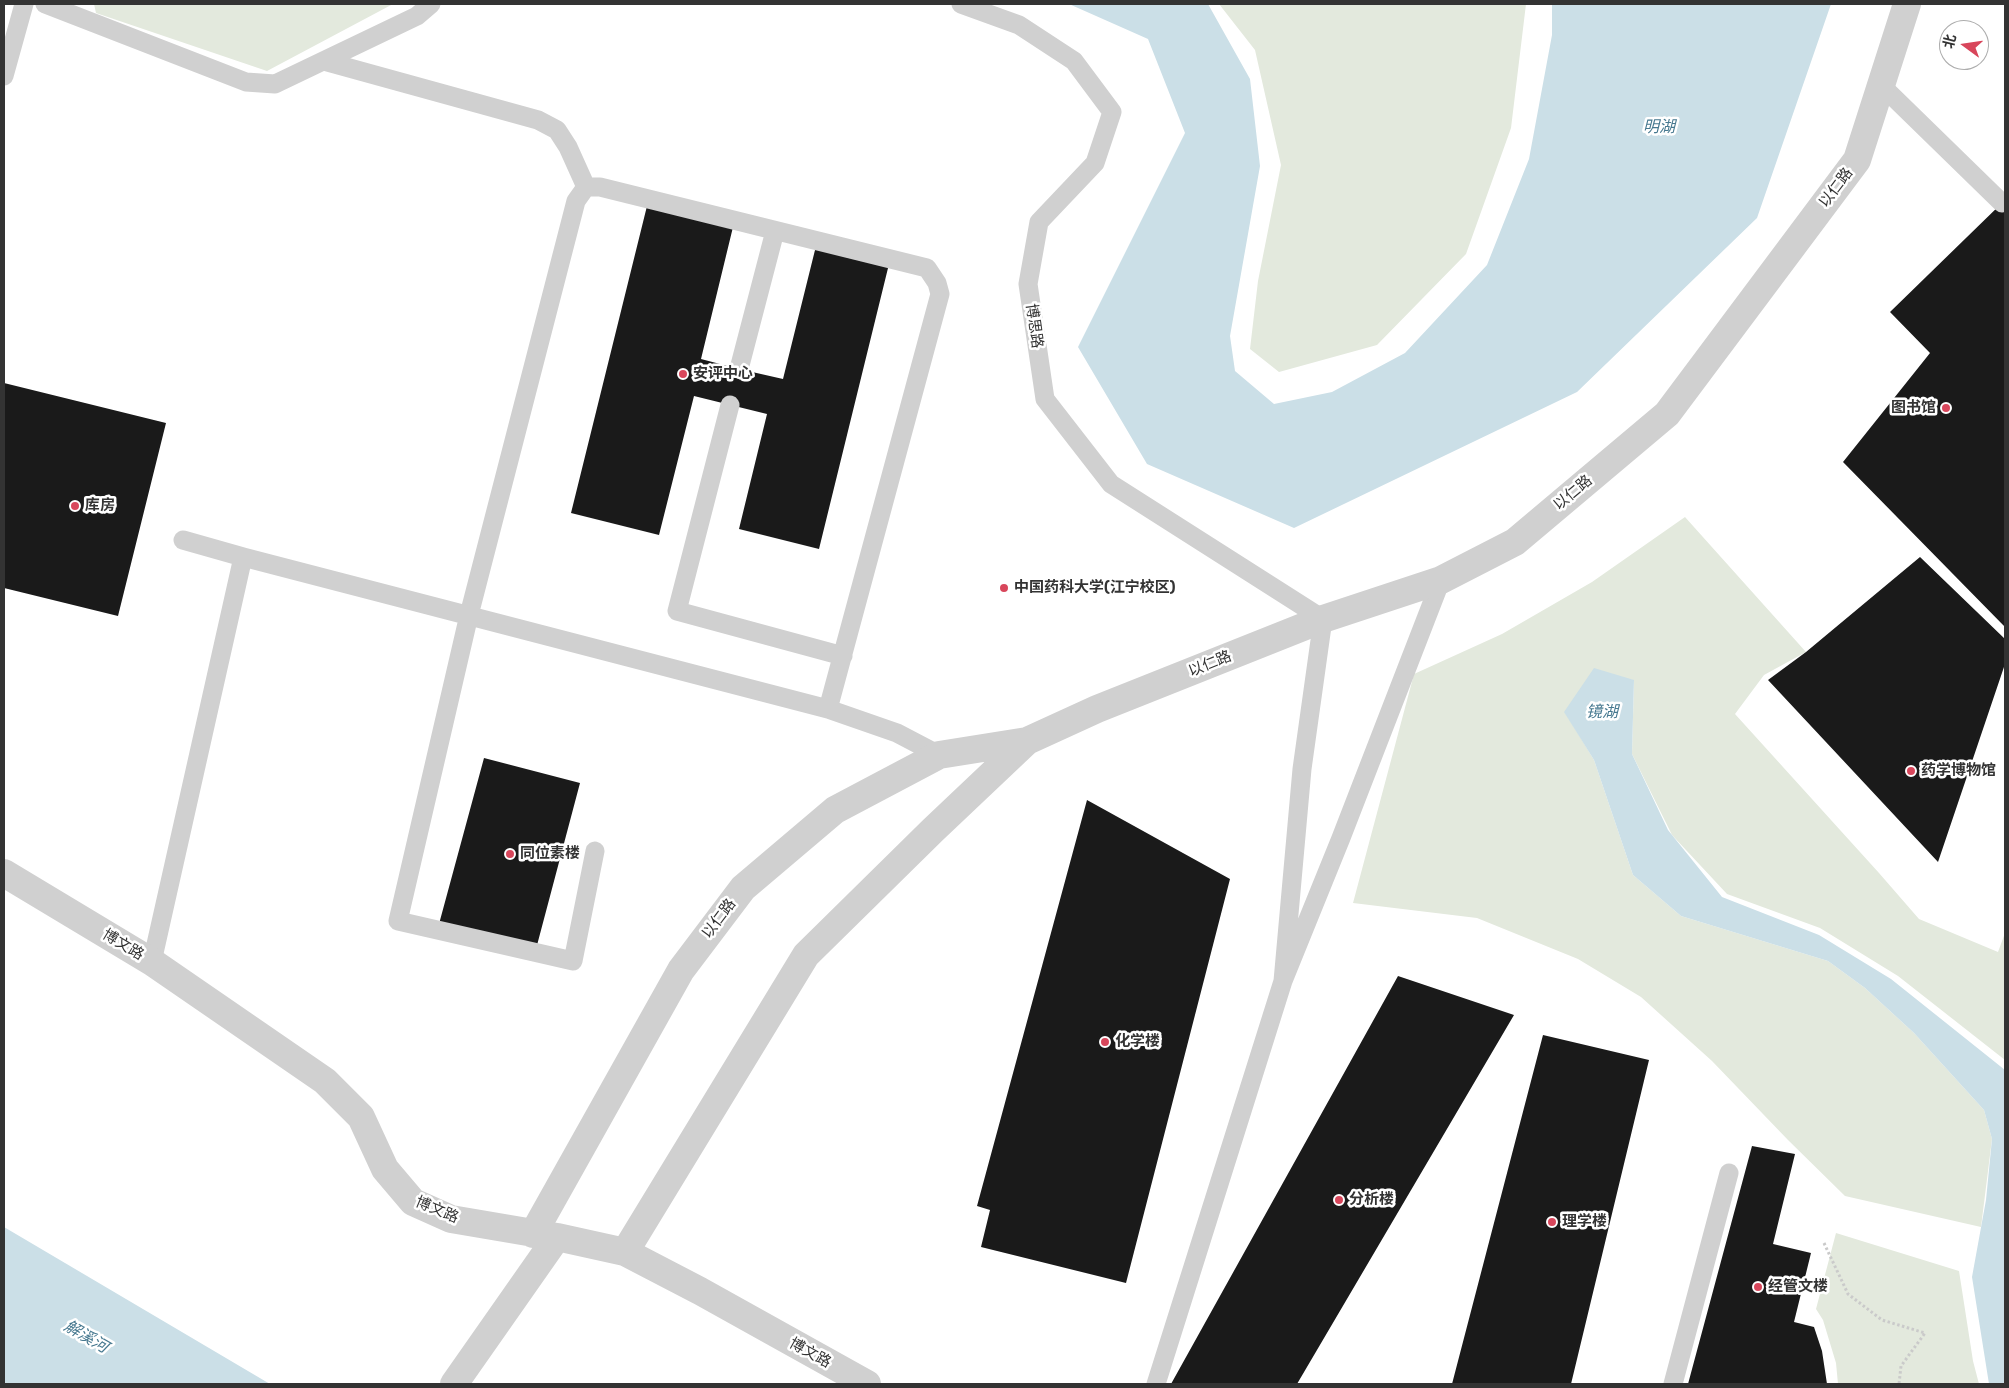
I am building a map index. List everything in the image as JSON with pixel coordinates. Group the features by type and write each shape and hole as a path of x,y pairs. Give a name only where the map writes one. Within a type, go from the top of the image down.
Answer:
{"street":[{"name":"以仁路","path":"454,1384 545,1235 681,970 743,888 835,810 939,755 1027,741 1097,709 1323,619 1441,580 1515,542 1667,414 1857,160 1907,4"},
{"name":"以仁路","path":"625,1252 806,955 1027,741"},
{"name":"博文路","path":"4,873 152,962 325,1081 361,1117 384,1169 413,1202 451,1219 545,1235 625,1252 700,1291 867,1384"}],"lane":[{"path":"4,76 24,4"},
{"path":"45,4 246,82 275,84 417,16 431,4"},
{"name":"博思路","path":"961,4 1019,26 1074,62 1112,112 1095,163 1039,222 1028,284 1045,399 1110,484 1323,619"},
{"path":"324,61 538,120 557,130 568,147 586,187"},
{"path":"1881,85 2002,203"},
{"path":"586,187 600,187 926,268 937,283 940,294 828,708"},
{"path":"586,187 576,201 469,615 398,921 573,962 596,851"},
{"path":"739,369 775,231"},
{"path":"730,405 677,611 843,656"},
{"path":"184,540 243,557 828,708 896,734 939,755"},
{"path":"152,962 243,557"},
{"path":"1156,1384 1283,982 1441,580"},
{"path":"1283,982 1302,769 1323,619"},
{"path":"1673,1384 1729,1173"}],"path":[{"path":"1824,1243 1848,1294 1882,1320 1925,1333 1901,1366 1899,1384"}],"shaded area":[{"path":"94,4 393,4 267,71 96,13"},
{"path":"1219,4 1526,4 1511,128 1466,254 1377,345 1279,372 1250,349 1258,281 1281,165 1255,50"},
{"path":"1685,517 1806,652 1764,675 1735,714 1919,919 1998,952 2005,933 2005,1060 1898,976 1820,928 1727,894 1672,835 1632,754 1634,680 1565,712 1594,760 1633,875 1681,916 1828,961 1865,988 1914,1033 1984,1110 1992,1139 1981,1227 1845,1196 1712,1061 1641,997 1578,959 1477,918 1353,903 1414,674 1502,634 1592,582"},
{"path":"1836,1233 1959,1271 1973,1361 1979,1384 1838,1384 1836,1363 1823,1320 1816,1309"}],"water":[{"name":"明湖","path":"1069,4 1208,4 1250,79 1260,166 1230,336 1235,371 1274,404 1332,392 1405,353 1487,265 1529,159 1552,35 1552,4 1831,4 1757,218 1577,392 1294,528 1147,464 1078,347 1185,133 1148,39"},
{"name":"镜湖","path":"1594,668 1634,680 1632,754 1668,830 1722,897 1819,935 1891,979 2005,1070 2005,1384 1989,1384 1972,1277 1986,1200 1992,1139 1984,1110 1914,1033 1865,988 1828,961 1681,916 1633,875 1594,760 1564,712"},
{"name":"解溪河","path":"4,1227 270,1384 4,1384"}],"building":[{"name":"图书馆","path":"2005,200 2005,627 1843,462 1930,353 1890,312"},
{"name":"安评中心","path":"647,206 733,227 701,359 739,369 783,379 816,246 889,264 819,549 739,529 767,414 694,396 659,535 571,513"},
{"name":"库房","path":"4,383 166,423 118,616 4,588"},
{"name":"药学博物馆","path":"1920,557 2005,639 2005,664 1938,862 1768,680 1806,652"},
{"name":"同位素楼","path":"484,758 580,783 536,949 439,924"},
{"name":"化学楼","path":"1087,800 1230,879 1126,1283 981,1247 990,1210 977,1206"},
{"name":"分析楼","path":"1398,976 1514,1015 1297,1384 1171,1384"},
{"name":"理学楼","path":"1543,1035 1649,1060 1571,1384 1452,1384"},
{"name":"经管文楼","path":"1752,1146 1795,1154 1773,1244 1811,1253 1794,1322 1814,1327 1822,1351 1827,1384 1688,1384"}],"place":[{"name":"安评中心","path":"683,374"},
{"name":"图书馆","path":"1946,408"},
{"name":"库房","path":"75,506"},
{"name":"中国药科大学(江宁校区)","path":"1004,588"},
{"name":"药学博物馆","path":"1911,771"},
{"name":"同位素楼","path":"510,854"},
{"name":"化学楼","path":"1105,1042"},
{"name":"分析楼","path":"1339,1200"},
{"name":"理学楼","path":"1552,1222"},
{"name":"经管文楼","path":"1758,1287"}]}
